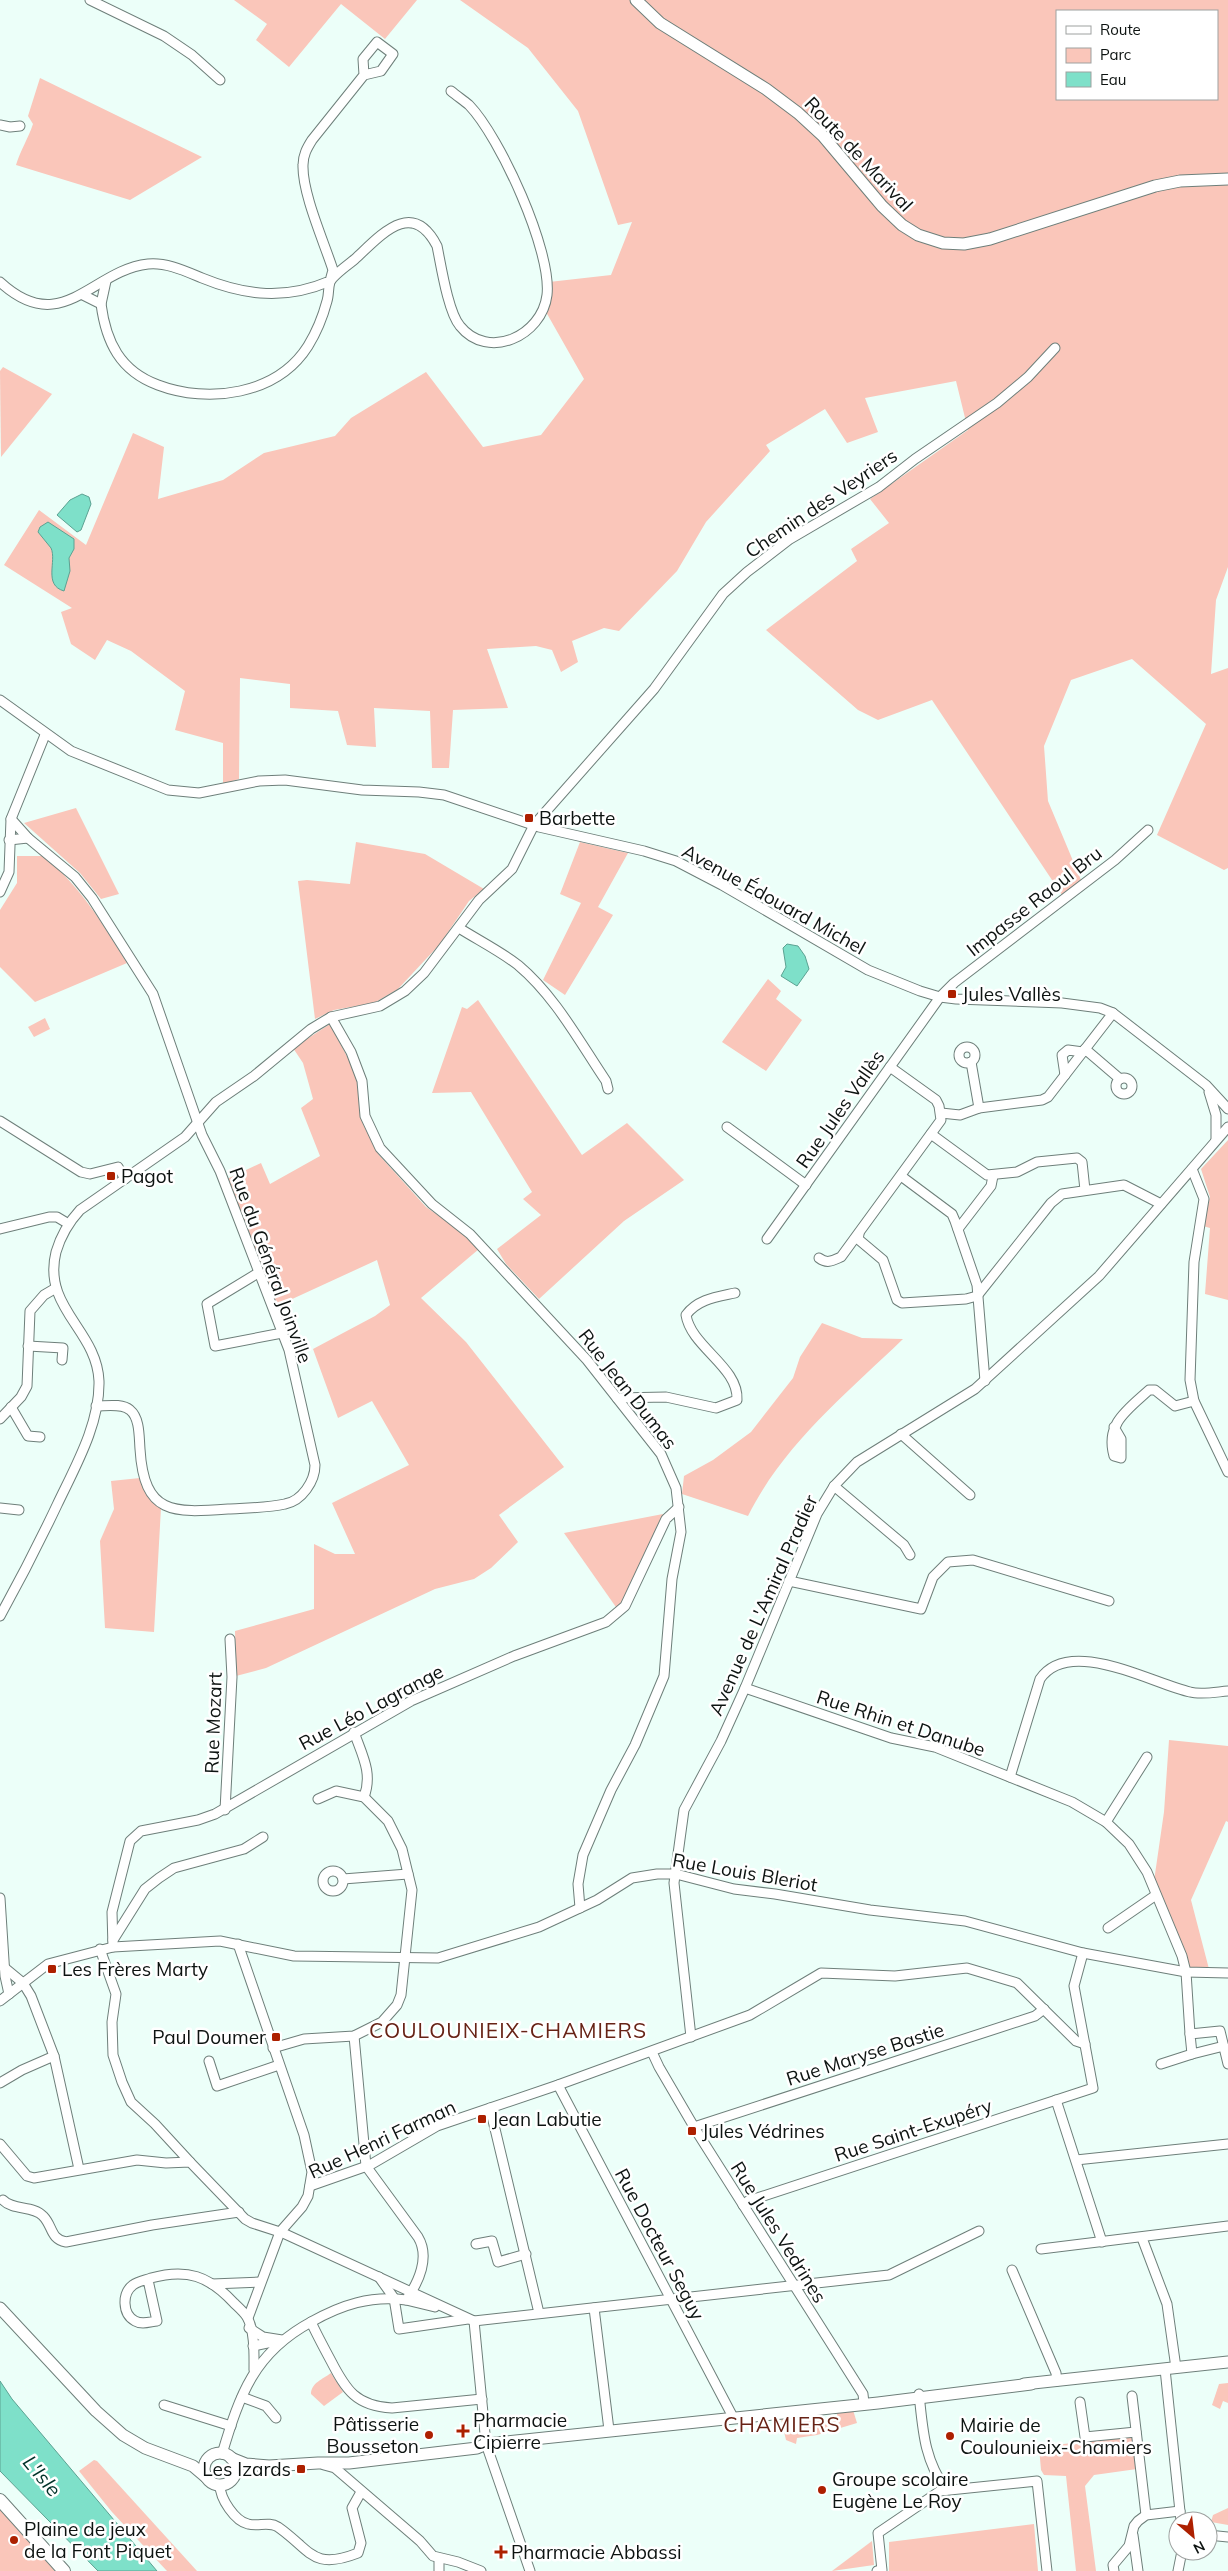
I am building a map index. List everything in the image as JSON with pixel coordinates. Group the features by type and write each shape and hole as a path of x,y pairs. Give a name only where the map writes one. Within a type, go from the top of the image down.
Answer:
{"main road":[{"name":"Route de Marival","path":"636,0 660,23 766,89 798,113 830,144 895,220 910,230 935,241 964,244 990,239 1142,189 1180,181 1228,179"},
{"path":"0,2308 113,2426 134,2442 193,2466 212,2483 220,2485 228,2483 234,2477 269,2466"},
{"path":"154,2451 196,2458 222,2456 246,2464 269,2466 318,2462 476,2442 486,2444 1228,2362"},
{"path":"206,2477 204,2468 222,2456"},
{"path":"222,2456 236,2467 234,2477"},
{"path":"0,2500 64,2571"}],"street":[{"path":"90,0 169,40 220,80"},
{"path":"106,281 101,304 110,344 121,362 133,373 176,392 226,394 263,384 282,373 296,361 314,333 327,302 333,270 304,182 303,165 305,151 364,75"},
{"path":"0,282 18,296 44,303 60,303 83,295 129,267 150,264 171,266 244,292 266,295 305,290 330,281 383,232 401,223 410,222 425,228 437,246 454,317 466,332 485,342 501,342 526,332 536,322 545,302 546,278 528,215 520,194 491,138 469,106 451,91"},
{"path":"0,125 20,126"},
{"path":"83,295 101,304"},
{"name":"Chemin des Veyriers","path":"67,1223 80,1210 185,1136 216,1102 254,1076 311,1029 331,1017 380,1006 405,991 424,973 479,900 512,869 534,825 654,689 716,602 747,572 813,524 879,487 997,404 1028,377 1056,348"},
{"name":"Avenue Édouard Michel","path":"0,700 45,735 78,754 168,790 181,793 199,793 259,781 285,780 362,790 444,795 534,825 644,851 676,862 722,884 868,970 940,997 1082,1004 1113,1013 1206,1085 1228,1109"},
{"path":"0,892 9,872 11,819 45,735"},
{"name":"Rue du Général Joinville","path":"11,819 28,838 75,877 92,898 153,994 198,1122 220,1171 289,1350 315,1465 314,1478 302,1494 288,1504 186,1512 160,1503 150,1493 144,1481 136,1419 130,1410 123,1406 96,1406"},
{"name":"Impasse Raoul Bru","path":"940,997 985,959 1115,860 1148,830"},
{"path":"9,840 28,838"},
{"path":"459,928 516,964 534,980 552,1000 606,1081 608,1089"},
{"name":"Rue Jules Vallès","path":"767,1239 940,997"},
{"path":"941,1113 960,1115 979,1108 1042,1100 1048,1097 1113,1013"},
{"name":"Rue Jean Dumas","path":"331,1017 351,1052 362,1081 365,1116 370,1132 388,1160 432,1204 470,1234 580,1352 661,1454 670,1470 676,1488 681,1532 672,1579 664,1676 635,1745 611,1790 583,1854 578,1884 580,1908"},
{"path":"1065,1075 1062,1055 1068,1050 1084,1051 1120,1078"},
{"path":"972,1062 979,1108"},
{"path":"819,1258 823,1261 831,1262 841,1257 940,1123 941,1113 936,1100 890,1067"},
{"path":"1206,1085 1213,1103 1216,1140"},
{"path":"0,1121 81,1172 90,1174 118,1168 126,1179"},
{"path":"727,1127 806,1185"},
{"name":"Avenue de L'Amiral Pradier","path":"691,2036 674,1883 684,1810 721,1742 817,1514 834,1486 857,1462 985,1381 1100,1276 1228,1127"},
{"path":"931,1134 987,1175 993,1176 1016,1172 1037,1162 1077,1158 1082,1162 1085,1190"},
{"path":"1192,1169 1204,1199 1194,1262 1190,1380 1194,1401 1228,1472"},
{"path":"901,1176 952,1214 976,1286 985,1381"},
{"path":"958,1229 991,1186 993,1176"},
{"path":"859,1234 858,1239 886,1266 897,1300 902,1302 977,1296 1058,1196 1124,1185 1162,1204"},
{"path":"0,1229 49,1217 57,1217 67,1223 53,1264 56,1288 72,1321 92,1349 97,1365 99,1382 89,1436 24,1574 0,1616"},
{"path":"258,1273 207,1304 215,1346 282,1333"},
{"path":"0,1419 21,1397 27,1386 30,1311 44,1294 56,1288"},
{"path":"617,1398 666,1397 716,1408 737,1400 737,1392 731,1378 698,1340 687,1322 686,1314 692,1307 706,1300 735,1293"},
{"path":"28,1346 63,1348 62,1360"},
{"path":"1114,1427 1148,1390 1155,1390 1175,1406 1194,1401"},
{"path":"11,1407 28,1436 40,1437"},
{"path":"901,1434 970,1495"},
{"path":"834,1486 904,1545 910,1555"},
{"name":"Rue Léo Lagrange","path":"113,1943 112,1912 130,1841 141,1831 198,1820 225,1810 411,1700 514,1656 598,1627 615,1616 625,1606 666,1519 679,1507"},
{"path":"0,1508 20,1510"},
{"path":"789,1581 921,1610 933,1577 948,1562 973,1560 1109,1601"},
{"name":"Rue Mozart","path":"225,1810 232,1677 230,1639"},
{"path":"1010,1777 1040,1679 1045,1671 1059,1662 1082,1661 1109,1666 1192,1693 1228,1691"},
{"name":"Rue Rhin et Danube","path":"745,1688 891,1738 935,1747 1072,1802 1106,1822 1130,1844 1147,1872 1182,1956 1186,1972 1192,2054"},
{"path":"354,1732 369,1773 369,1785 364,1797"},
{"path":"1106,1822 1147,1757"},
{"path":"273,2048 304,2039 354,2036 382,2022 397,2005 405,1959 412,1890 402,1849 388,1821 364,1797 336,1791 318,1799"},
{"path":"113,1943 145,1889 158,1878 174,1868 244,1849 263,1837"},
{"path":"343,1879 408,1874"},
{"name":"Rue Louis Bleriot","path":"0,2001 48,1964 100,1949 113,1943 220,1942 294,1956 405,1959 446,1956 539,1927 580,1908 632,1878 645,1874 676,1874 734,1889 870,1910 965,1921 1082,1953 1186,1972 1228,1974"},
{"path":"1108,1928 1156,1896"},
{"path":"0,1898 2,1966 9,1994"},
{"path":"238,1944 311,2161 310,2186"},
{"path":"100,1949 116,1994 112,2022 113,2055 131,2102 155,2124 239,2212 252,2224 280,2232 412,2291 471,2320"},
{"path":"1082,1953 1074,1986 1085,2044"},
{"path":"2,1966 23,1983 31,1996 54,2056 79,2169"},
{"name":"Rue Henri Farman","path":"248,2318 280,2232 302,2207 310,2186 366,2166 437,2126 558,2086 750,2015 821,1973 895,1976 967,1968 1017,1983 1076,2041 1085,2044"},
{"name":"Rue Maryse Bastie","path":"694,2127 1036,2016 1044,2008"},
{"path":"1190,2034 1220,2031 1228,2064"},
{"path":"354,2036 362,2145 366,2166 421,2242 423,2260 412,2291 406,2300"},
{"name":"Rue Saint-Exupéry","path":"743,2205 748,2201 1093,2088 1085,2044"},
{"path":"1160,2064 1224,2046"},
{"name":"Rue Jules Vedrines","path":"652,2052 658,2067 694,2127 862,2394 864,2403"},
{"path":"0,2083 22,2070 54,2056"},
{"path":"209,2061 217,2086 279,2065"},
{"name":"Rue Docteur Seguy","path":"558,2086 733,2417"},
{"path":"1056,2100 1102,2242"},
{"path":"490,2108 539,2313"},
{"path":"0,2144 29,2177 137,2160 166,2164 190,2162"},
{"path":"1076,2160 1228,2144"},
{"path":"3,2200 7,2205 38,2212 44,2216 54,2236 58,2240 66,2242 152,2224 239,2212"},
{"path":"1041,2249 1228,2226"},
{"path":"379,2277 394,2298 399,2329 888,2275 979,2230"},
{"path":"1142,2238 1167,2304 1180,2511"},
{"path":"476,2244 492,2241 498,2262 526,2254"},
{"path":"1012,2270 1056,2373 1057,2381"},
{"path":"148,2280 157,2321 142,2323 133,2320 126,2310 125,2299 127,2292 134,2284 169,2273 198,2276 227,2296 248,2318 253,2346 254,2370"},
{"path":"212,2284 260,2282"},
{"path":"222,2456 231,2426 254,2370 282,2340 332,2310 356,2302 394,2298 447,2309"},
{"path":"594,2308 609,2430"},
{"path":"471,2320 486,2444 530,2571"},
{"path":"311,2322 342,2382 352,2395 364,2403 377,2407 392,2408 482,2399"},
{"path":"249,2328 263,2337 282,2340"},
{"path":"253,2346 282,2340"},
{"path":"919,2396 923,2432 930,2462 933,2472 946,2490"},
{"path":"1132,2396 1146,2515"},
{"path":"242,2398 266,2406 276,2418"},
{"path":"1080,2402 1085,2437 1136,2432"},
{"path":"164,2405 231,2426"},
{"path":"318,2462 335,2468 439,2559 458,2562 481,2571"},
{"path":"877,2571 882,2570 878,2533 940,2491 1037,2480 1047,2571"},
{"path":"220,2485 224,2500 244,2523 255,2525 269,2524 278,2527 318,2563 335,2564 358,2553 361,2543 352,2508 361,2492"},
{"path":"1113,2568 1129,2546 1134,2526 1146,2515 1168,2512"},
{"path":"1133,2532 1138,2571"},
{"path":"439,2559 439,2571"}],"green space":[{"path":"234,0 417,0 385,39 341,4 289,67 256,40 267,24"},
{"path":"460,0 1228,0 1228,567 1216,600 1211,674 1228,668 1228,868 1224,870 1157,835 1206,724 1132,659 1071,680 1044,746 1048,801 1081,880 1062,895 932,700 878,720 858,710 766,630 857,561 851,549 889,523 870,499 968,430 956,381 865,398 878,432 847,443 825,409 766,445 770,451 706,522 677,571 619,631 604,628 572,641 578,662 561,672 552,650 536,646 487,649 508,708 453,710 449,768 432,768 430,711 374,708 376,747 347,745 338,711 290,708 290,684 240,678 239,779 223,784 223,743 175,730 185,691 131,651 107,640 95,660 71,644 61,612 72,608 4,565 39,510 86,545 133,433 164,447 158,499 223,480 264,453 335,436 351,418 426,372 483,447 541,435 584,379 546,312 549,282 611,275 632,222 618,225 578,111 528,48"},
{"path":"40,78 202,157 130,200 16,165 33,124 28,116"},
{"path":"3,367 52,394 1,457 0,371"},
{"path":"76,808 119,894 101,899 80,873 24,823"},
{"path":"356,842 425,854 484,889 469,901 440,944 398,989 374,1003 334,1010 315,1019 298,881 307,880 350,884"},
{"path":"580,842 628,853 598,907 613,915 565,995 543,980 581,903 560,894"},
{"path":"17,856 44,856 58,869 90,906 127,963 35,1002 0,967 0,910 17,883"},
{"path":"768,979 781,991 776,999 802,1020 766,1071 722,1042"},
{"path":"478,1000 582,1155 627,1123 684,1180 624,1221 539,1299 506,1264 497,1249 541,1215 523,1199 532,1192 471,1092 432,1093 462,1007 467,1009"},
{"path":"45,1018 50,1029 34,1037 28,1027"},
{"path":"330,1024 351,1064 359,1087 363,1124 379,1155 426,1207 461,1231 479,1249 421,1298 466,1342 564,1467 499,1515 518,1542 491,1568 474,1579 435,1589 266,1668 236,1676 235,1631 314,1609 314,1544 335,1554 355,1554 332,1503 409,1465 372,1401 338,1418 313,1349 375,1316 390,1305 377,1260 277,1306 227,1179 261,1163 270,1184 320,1156 301,1108 313,1099 303,1063 293,1048"},
{"path":"1228,1140 1228,1300 1205,1294 1210,1228 1203,1226 1210,1197 1201,1169"},
{"path":"822,1323 862,1338 903,1339 839,1400 798,1443 762,1490 748,1516 682,1494 684,1476 713,1460 751,1432 793,1378 800,1357"},
{"path":"140,1478 147,1495 161,1508 154,1632 105,1628 100,1541 114,1509 111,1481"},
{"path":"663,1514 625,1601 618,1610 564,1533"},
{"path":"1169,1740 1228,1746 1228,1822 1226,1821 1191,1900 1209,1969 1190,1968 1154,1881 1164,1812"},
{"path":"331,2373 343,2392 324,2406 311,2394 313,2387"},
{"path":"1228,2383 1228,2403 1223,2401 1220,2409 1212,2405 1219,2384"},
{"path":"853,2410 857,2423 817,2435 797,2438 796,2444 786,2440 781,2419 814,2415 814,2420 837,2418 837,2413"},
{"path":"1130,2436 1134,2439 1137,2469 1094,2475 1085,2486 1096,2571 1076,2571 1066,2476 1044,2475 1041,2470 1039,2447"},
{"path":"94,2460 97,2461 197,2571 167,2571 112,2512 79,2471"},
{"path":"1228,2508 1228,2525 1218,2523 1218,2513"},
{"name":"Plaine de jeux de la Font Piquet","path":"0,2509 55,2571 0,2571"},
{"path":"1034,2524 1038,2571 889,2571 889,2542"},
{"path":"872,2541 874,2565 832,2571"}],"water":[{"path":"82,494 89,497 91,504 81,530 77,532 57,515 70,500"},
{"path":"48,522 74,539 74,549 69,558 70,571 64,591 54,584 51,548 38,532 40,527"},
{"path":"787,944 798,946 805,956 809,969 797,986 781,976 786,967 783,948"},
{"name":"L'Isle","path":"0,2381 12,2399 157,2571 98,2571 0,2471"}],"place":[{"name":"Barbette","path":"529,818"},
{"name":"Jules Vallès","path":"952,994"},
{"name":"Pagot","path":"111,1176"},
{"name":"Les Frères Marty","path":"52,1969"},
{"name":"Paul Doumer","path":"276,2037"},
{"name":"Jean Labutie","path":"482,2119"},
{"name":"Jules Védrines","path":"692,2131"},
{"name":"Pharmacie Cipierre","path":"463,2431"},
{"name":"Pâtisserie Bousseton","path":"429,2435"},
{"name":"Mairie de Coulounieix-Chamiers","path":"950,2436"},
{"name":"Les Izards","path":"301,2469"},
{"name":"Groupe scolaire Eugène Le Roy","path":"822,2490"},
{"name":"Plaine de jeux de la Font Piquet","path":"14,2540"},
{"name":"Pharmacie Abbassi","path":"501,2552"}],"district":[{"name":"COULOUNIEIX-CHAMIERS","path":"508,2031"},
{"name":"CHAMIERS","path":"782,2425"}]}
